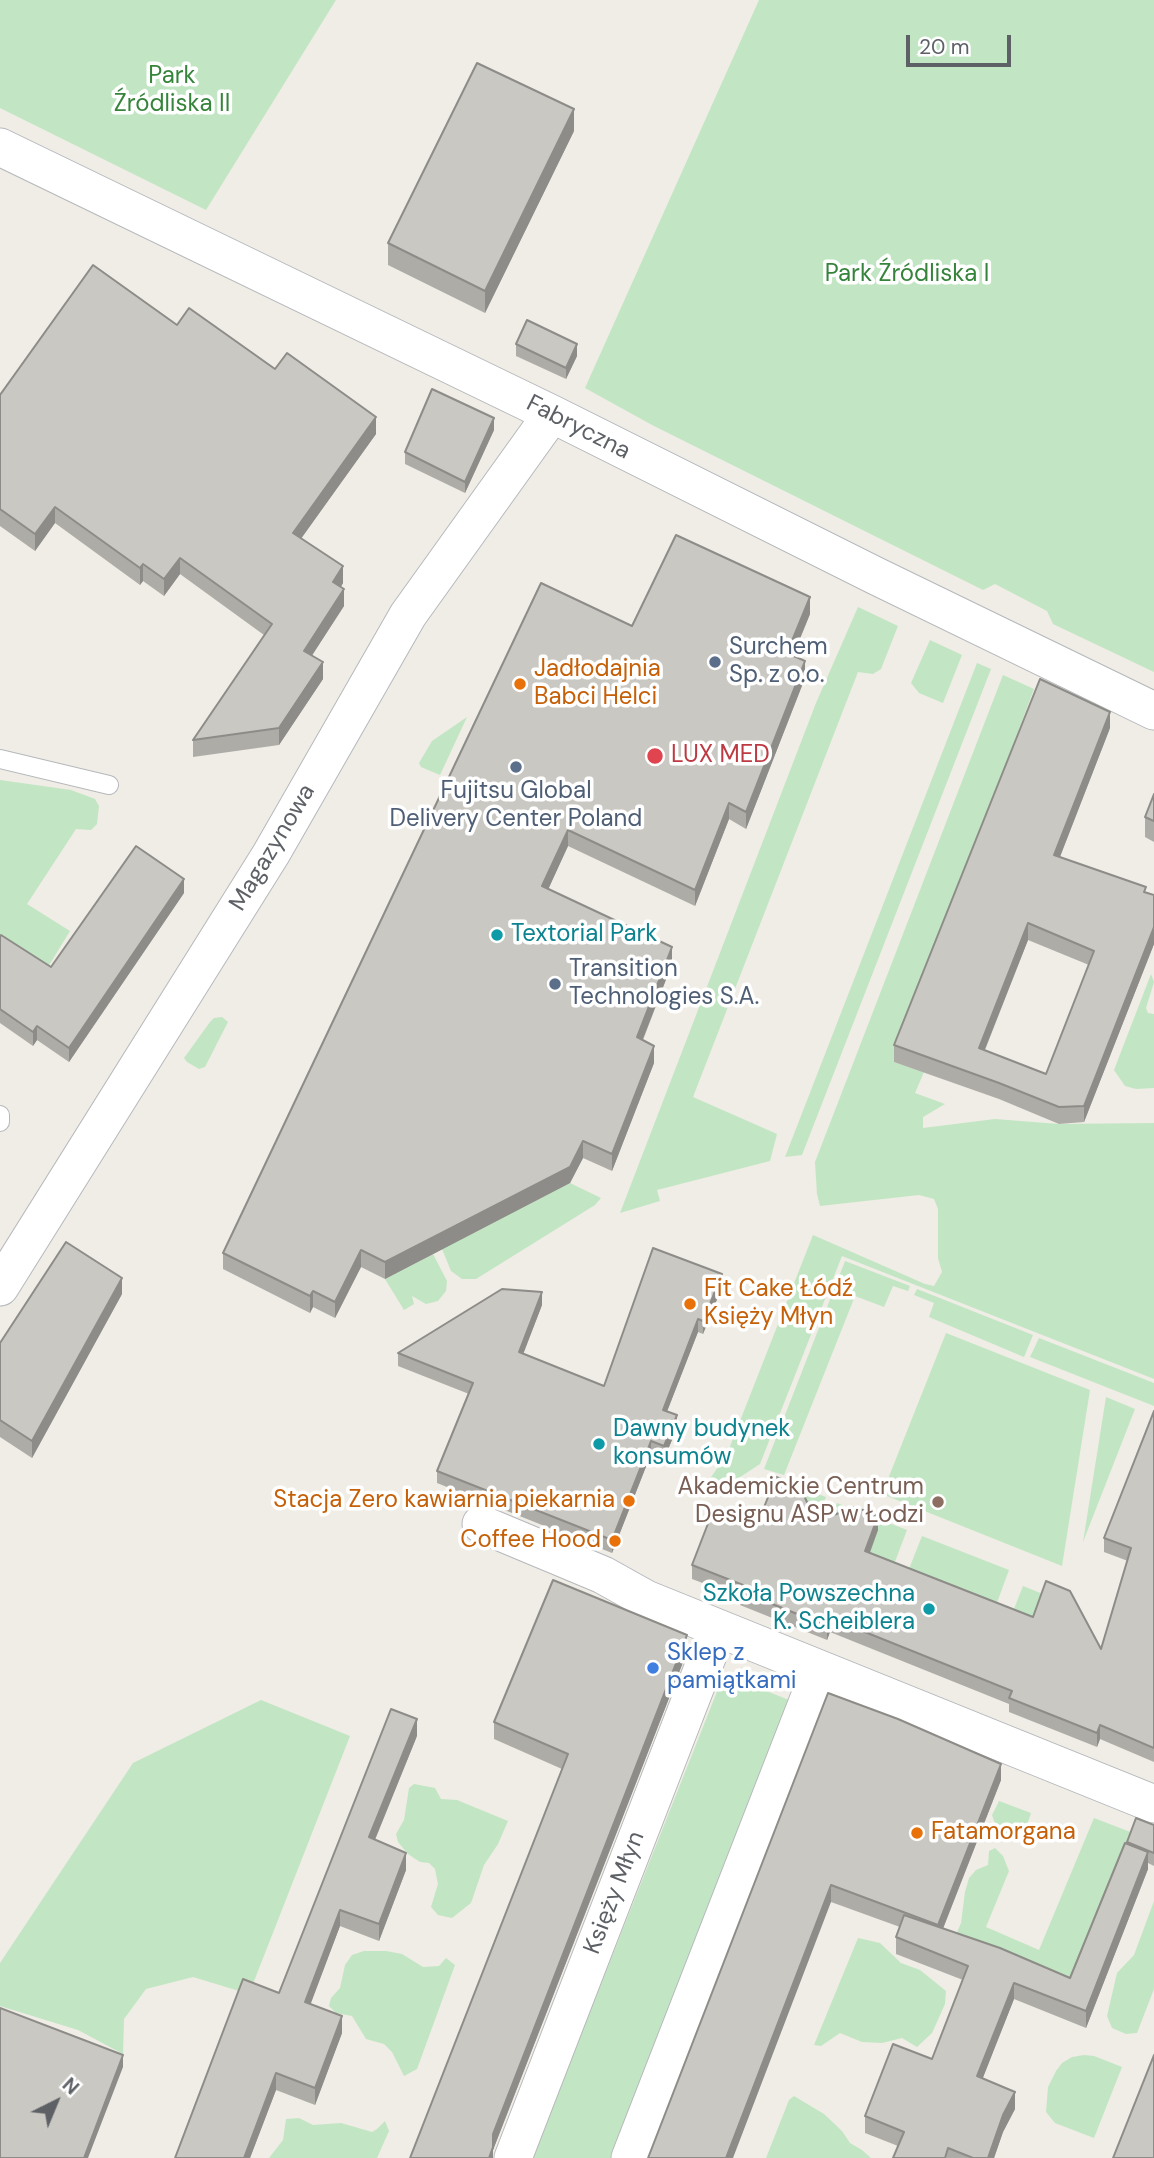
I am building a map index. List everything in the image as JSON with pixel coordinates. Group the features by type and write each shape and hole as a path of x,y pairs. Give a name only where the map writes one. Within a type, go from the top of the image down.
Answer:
{"street":[{"name":"Fabryczna","path":"0,147 552,414 869,573 1154,711"},
{"name":"Magazynowa","path":"0,1287 271,855 408,615 552,414"},
{"path":"481,1524 603,1575 646,1599 718,1629 1154,1804"},
{"name":"Księży Młyn","path":"513,2158 718,1629"},
{"path":"630,2158 820,1670"}],"lane":[{"path":"0,759 108,785"},
{"path":"0,1115 0,1122"}],"green space":[{"name":"Park Źródliska II","path":"0,0 336,0 206,210 0,108"},
{"name":"Park Źródliska I","path":"759,0 1154,0 1154,672 1053,624 1047,611 995,584 983,590 652,425 585,388"},
{"path":"858,607 898,626 881,669 873,674 858,672 693,1097 777,1134 770,1161 657,1190 660,1201 620,1213 816,703"},
{"path":"930,640 962,655 943,703 919,693 911,683"},
{"path":"977,663 991,669 802,1155 785,1157"},
{"path":"1003,675 1034,689 894,1062 924,1072 915,1093 945,1104 923,1117 923,1128 995,1119 1059,1124 1154,1123 1154,1379 842,1256 760,1464 731,1483 705,1486 727,1454 813,1235 925,1284 934,1286 942,1272 938,1258 938,1209 934,1199 919,1195 820,1206 815,1162"},
{"path":"467,717 440,775 421,767 419,763 432,741"},
{"path":"0,780 71,790 95,799 99,806 97,824 91,830 76,829 27,904 70,931 45,972 0,944"},
{"path":"1151,974 1154,982 1146,1008 1148,1013 1154,1014 1154,1088 1136,1089 1125,1086 1114,1070"},
{"path":"222,1017 228,1022 205,1067 199,1069 187,1062 184,1058 210,1022 214,1018"},
{"path":"570,1183 601,1198 595,1205 476,1279 462,1279 451,1271 442,1249"},
{"path":"433,1254 447,1281 446,1291 438,1301 426,1304 412,1296 414,1304 404,1310 385,1279"},
{"path":"845,1261 910,1286 908,1291 893,1286 884,1307 855,1296 784,1475 764,1469"},
{"path":"917,1289 1033,1335 1024,1357 929,1317 934,1303 914,1295"},
{"path":"946,1333 1090,1390 1062,1566 882,1494"},
{"path":"1039,1338 1154,1383 1154,1406 1030,1357"},
{"path":"1106,1397 1135,1409 1083,1542"},
{"path":"809,1491 826,1497 807,1546 786,1492"},
{"path":"837,1503 907,1530 893,1567 819,1551"},
{"path":"922,1536 1009,1570 995,1608 907,1574"},
{"path":"1023,1586 1053,1598 1037,1619 1012,1614"},
{"path":"724,1674 789,1700 614,2158 532,2158"},
{"path":"261,1700 350,1736 249,1994 193,1977 146,1989 124,2019 123,2054 78,2030 0,2006 0,1963 133,1763"},
{"path":"414,1784 435,1788 441,1799 457,1800 508,1821 498,1844 484,1865 471,1903 452,1918 438,1915 431,1907 438,1884 435,1869 429,1863 420,1862 408,1854 398,1842 396,1834 404,1820 409,1788"},
{"path":"999,1801 1031,1813 1024,1834 1008,1840 997,1829 992,1815"},
{"path":"1094,1818 1133,1833 1070,1992 951,1946 961,1923 969,1878 976,1870 988,1865 989,1851 995,1848 1003,1856 1009,1871 986,1927 1039,1950"},
{"path":"1154,1901 1154,1989 1137,2033 1126,2034 1112,2028 1107,2016 1117,1973 1134,1955"},
{"path":"858,1938 880,1943 901,1963 920,1970 946,1991 945,2004 932,2033 917,2047 902,2038 882,2043 862,2042 840,2033 821,2046 814,2045"},
{"path":"364,1951 402,1954 423,1967 439,1966 446,1958 455,1965 417,2069 404,2076 392,2052 384,2044 366,2039 352,2016 336,2013 329,2006 331,1998 340,1988 345,1965 352,1955"},
{"path":"1084,2055 1122,2067 1094,2138 1055,2123 1046,2112 1048,2087 1056,2071 1072,2057"},
{"path":"794,2096 824,2114 850,2143 871,2158 766,2158 789,2100"},
{"path":"299,2118 313,2125 341,2123 372,2132 385,2121 389,2131 377,2158 269,2158 283,2140 286,2119"}],"building":[{"path":"477,63 574,109 485,291 388,243"},
{"path":"93,265 177,325 189,308 275,369 287,353 376,417 293,533 343,566 333,582 344,589 304,651 323,662 279,728 193,740 272,624 180,558 164,579 143,564 140,568 55,507 35,534 0,509 0,395"},
{"path":"527,320 577,344 566,368 516,344"},
{"path":"432,389 494,418 465,482 405,452"},
{"name":"Textorial Park","path":"676,535 810,597 787,653 805,661 746,812 729,803 695,890 568,830 542,886 672,947 637,1037 654,1046 612,1154 583,1141 570,1167 385,1262 361,1250 335,1302 313,1291 310,1296 223,1253 541,583 632,626"},
{"path":"1040,679 1110,712 1054,855 1146,887 1144,892 1154,895 1154,927 1084,1106 1059,1107 894,1045","holes":["1028,923 1094,951 1046,1074 979,1048"]},
{"path":"1154,794 1154,821 1145,817"},
{"path":"136,846 184,879 69,1048 37,1026 33,1032 0,1009 0,937 1,935 51,967"},
{"path":"66,1242 122,1278 32,1441 0,1420 0,1343"},
{"path":"653,1248 722,1274 703,1321 698,1319 663,1410 677,1415 664,1446 651,1441 612,1540 437,1471 473,1383 398,1353 502,1289 542,1292 519,1352 604,1386"},
{"path":"1154,1411 1154,1748 1100,1725 1097,1733 1009,1698 1012,1691 830,1618 827,1626 740,1591 743,1585 692,1565 714,1508 757,1525 776,1477 800,1485 815,1522 855,1507 878,1516 865,1551 1033,1617 1046,1581 1070,1591 1101,1649 1131,1548 1104,1538"},
{"path":"553,1580 687,1635 493,2134 493,2147 489,2158 410,2158 568,1754 494,1722"},
{"path":"828,1693 898,1719 1001,1764 938,1925 831,1885 726,2158 648,2158"},
{"path":"391,1709 417,1719 369,1837 406,1853 379,1924 340,1910 305,2002 342,2016 315,2088 276,2073 244,2158 175,2158 243,1979 279,1993"},
{"path":"1136,1818 1154,1825 1154,1853 1127,1842"},
{"path":"1125,1843 1148,1852 1086,2011 1014,1983 977,2076 1015,2092 1003,2115 988,2158 973,2158 948,2148 945,2158 893,2158 904,2132 865,2116 893,2044 932,2059 968,1966 896,1937 904,1915 1000,1948 1070,1978"},
{"path":"0,2008 123,2055 84,2158 0,2158"},
{"path":"1154,2055 1154,2158 1113,2158"}],"place":[{"name":"Surchem Sp. z o.o.","path":"715,662"},
{"name":"Jadłodajnia Babci Helci","path":"520,684"},
{"name":"LUX MED","path":"655,756"},
{"name":"Fujitsu Global Delivery Center Poland","path":"516,767"},
{"name":"Textorial Park","path":"497,935"},
{"name":"Transition Technologies S.A.","path":"555,984"},
{"name":"Fit Cake Łódź Księży Młyn","path":"690,1304"},
{"name":"Dawny budynek konsumów","path":"599,1444"},
{"name":"Stacja Zero kawiarnia piekarnia","path":"629,1501"},
{"name":"Akademickie Centrum Designu ASP w Łodzi","path":"938,1502"},
{"name":"Coffee Hood","path":"615,1541"},
{"name":"Szkoła Powszechna K. Scheiblera","path":"929,1609"},
{"name":"Sklep z pamiątkami","path":"653,1668"},
{"name":"Fatamorgana","path":"917,1833"}]}
